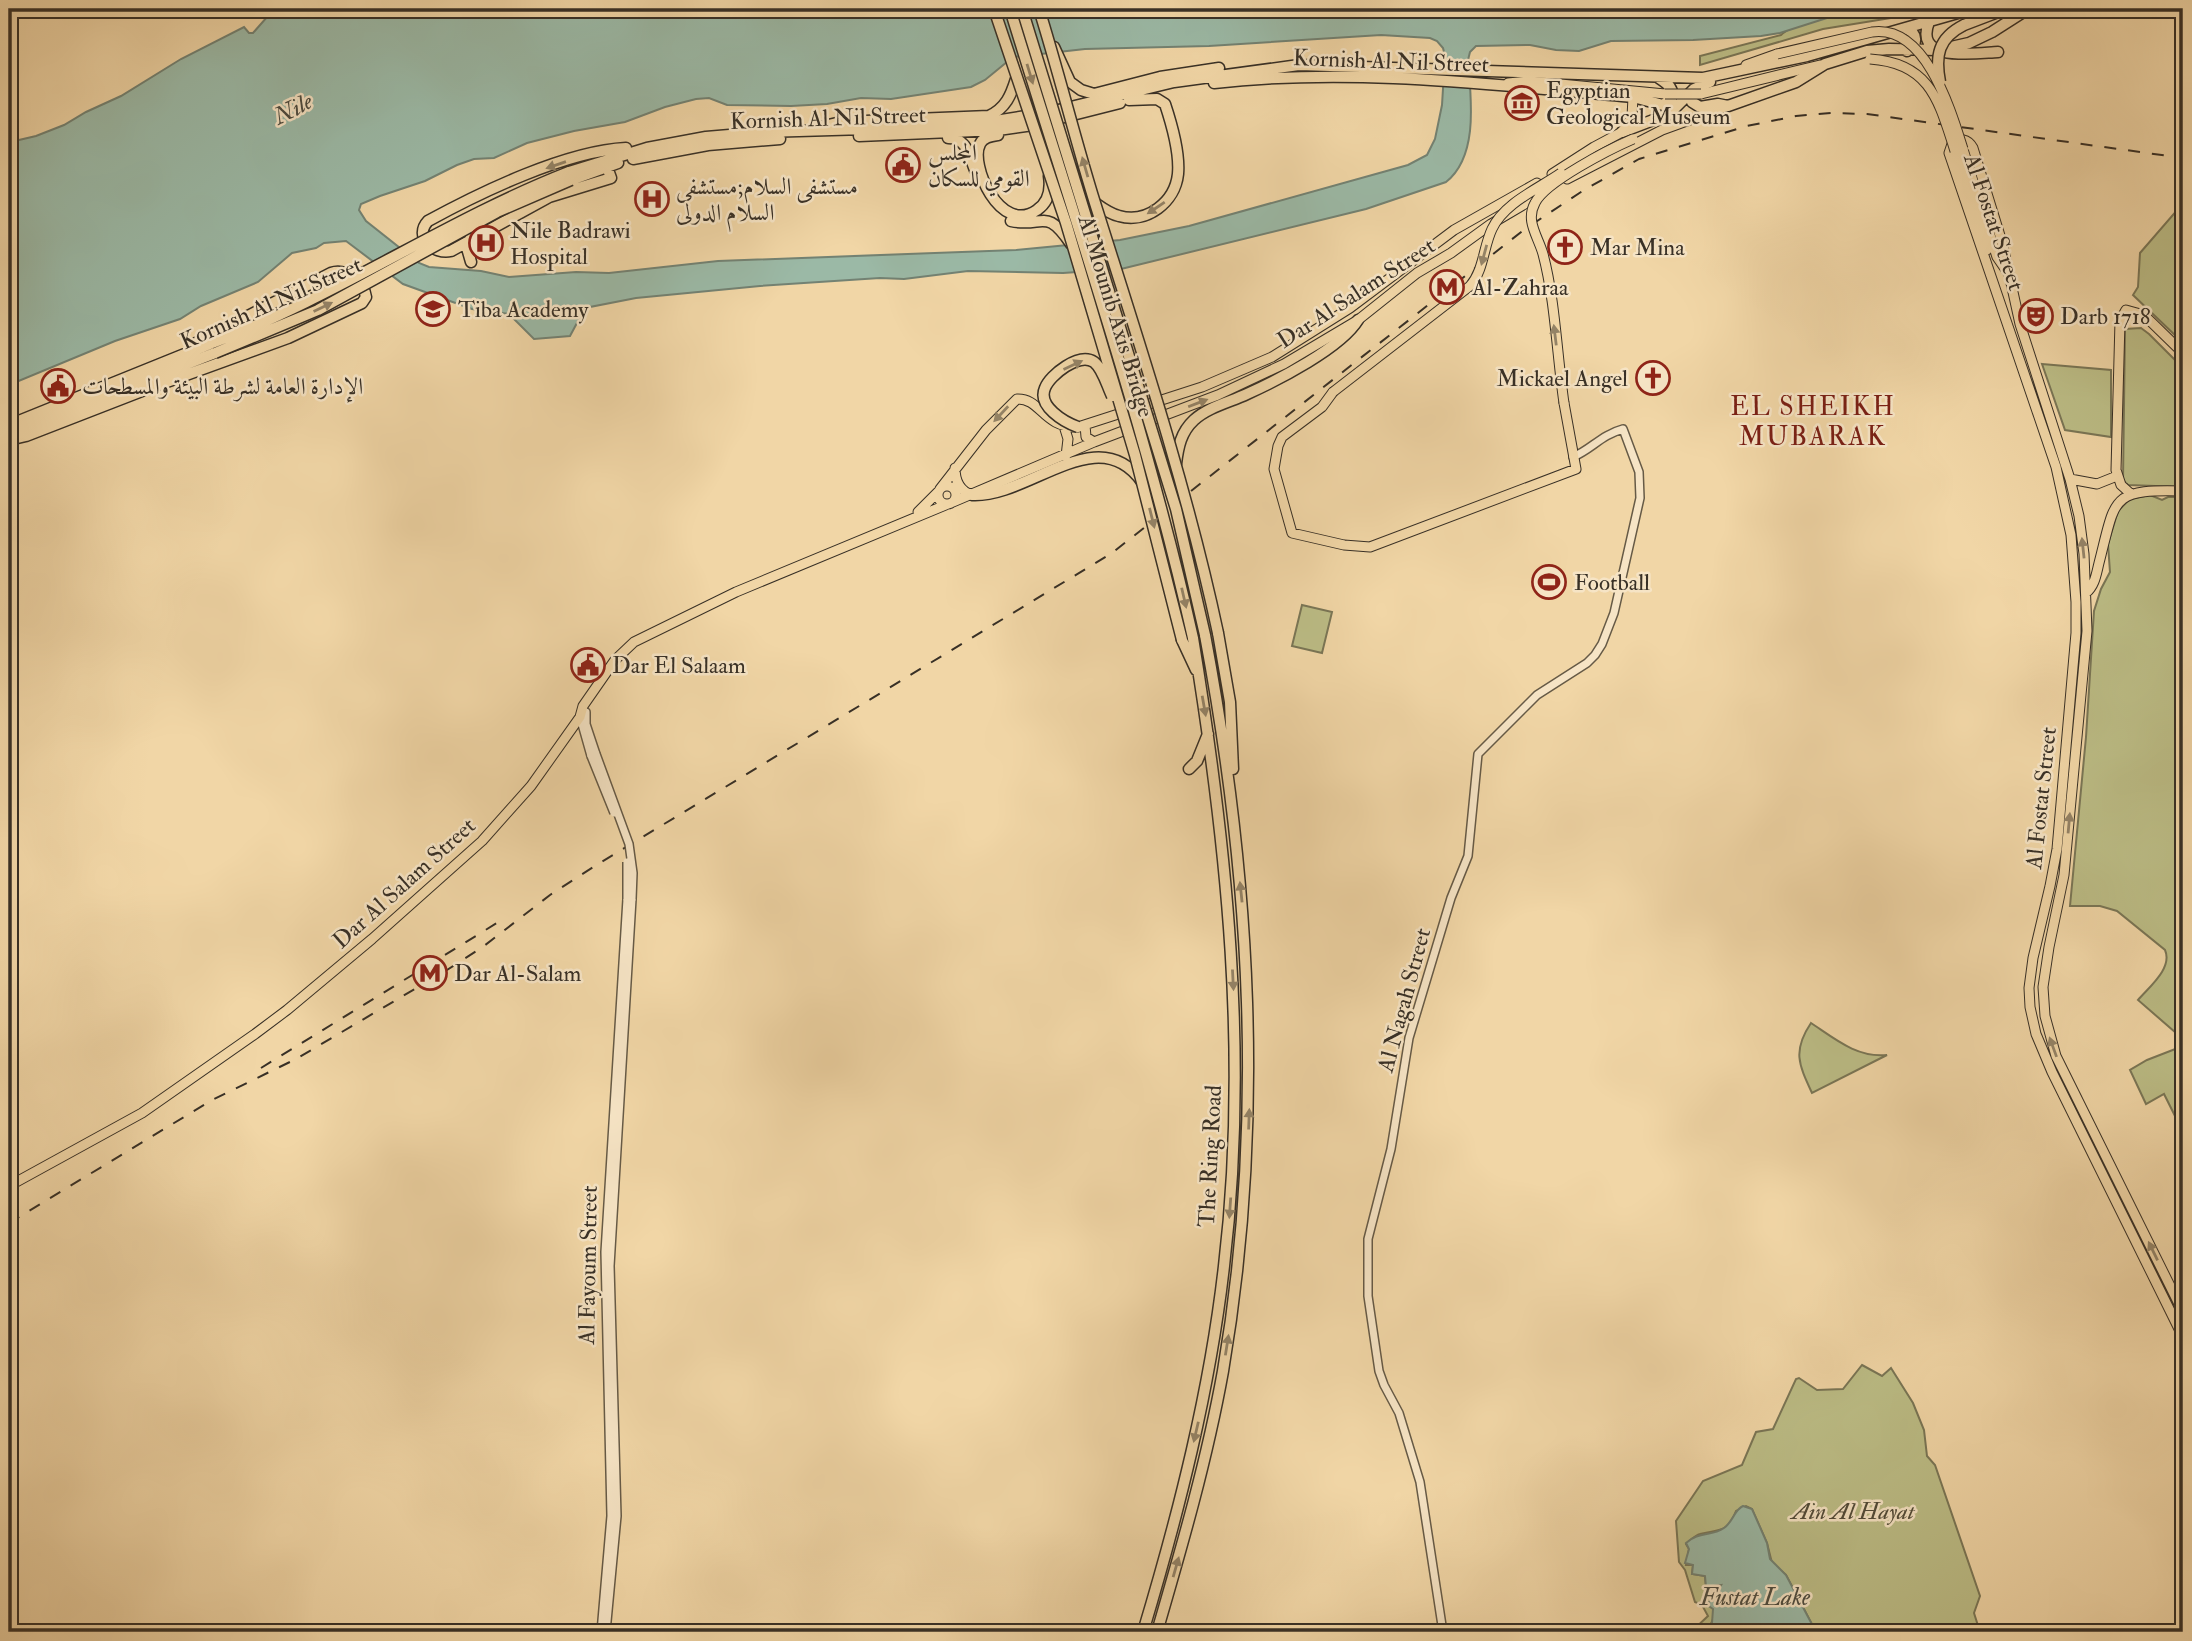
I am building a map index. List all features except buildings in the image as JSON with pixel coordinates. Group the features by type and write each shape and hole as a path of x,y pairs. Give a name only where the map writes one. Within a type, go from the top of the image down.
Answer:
{"highway":[{"name":"Al Mounib Axis Bridge","path":"994,9 1072,246 1188,639"},
{"name":"Al Mounib Axis Bridge","path":"1010,9 1137,418 1173,549 1188,639"},
{"name":"Al Mounib Axis Bridge","path":"1023,9 1176,509 1205,635"},
{"name":"Al Mounib Axis Bridge","path":"1039,9 1095,203 1176,464 1218,633"},
{"name":"Kornish Al Nil Street","path":"9,433 136,383 214,348 318,310 497,212 570,176 647,148 736,134 989,122 1050,113 1174,82 1299,65 1696,79 1807,56 1972,9"},
{"path":"1940,82 1937,60 1948,37 1960,27 2006,9"},
{"path":"1938,50 1985,36 2028,9"},
{"path":"1929,22 1926,33 1928,40 1938,50"},
{"path":"1906,29 1913,32 1915,40 1913,47 1907,51"},
{"path":"1048,39 1070,82 1087,93 1101,93 1151,79 1198,71 1284,61 1299,65"},
{"path":"1689,94 1692,102 1700,107 1718,104 1728,106 1796,82 1825,64 1867,51 1889,49 1998,52"},
{"path":"1622,132 1669,114 1702,84 1735,76 1748,68"},
{"name":"Kornish Al Nil Street","path":"570,176 683,148 745,141 920,135 1033,125 1185,87 1251,79 1322,76 1483,84 1633,97 1659,105 1668,103 1672,90 1657,77"},
{"path":"812,131 834,123 989,116 1008,101 1016,79"},
{"path":"1095,203 1118,216 1139,216 1151,213 1165,202 1176,185 1178,167 1168,113 1161,101 1129,100"},
{"path":"1033,125 1021,131 984,139 978,151 977,168 988,202 998,215 1019,223 1041,219 1050,221 1072,246"},
{"path":"920,135 961,141 998,206 1004,212 1021,216 1037,210 1048,197 1046,163"},
{"path":"607,167 611,178 549,197 451,251 434,250 423,237 423,228 428,221 479,194 597,152 647,148"},
{"path":"470,239 467,248 471,262"},
{"path":"9,440 288,338 362,303 366,294 348,274 337,271 202,339 191,347 187,354"},
{"path":"1176,464 1181,439 1186,429 1201,414 1258,389 1319,355 1342,340 1358,320"},
{"name":"Kornish Al Nil Street","path":"9,425 187,354 214,348"},
{"path":"1081,426 1064,421 1054,413 1046,401 1044,391 1066,365 1079,360 1090,360 1100,369 1129,437"},
{"path":"128,396 136,383"},
{"path":"972,495 1001,492 1096,456 1111,457 1125,464 1143,484"},
{"name":"The Ring Road","path":"1218,633 1231,716 1233,774 1229,789"},
{"name":"The Ring Road","path":"1157,1632 1199,1486 1230,1330 1243,1221 1250,1081 1249,1003 1242,899 1229,789 1205,635"},
{"name":"The Ring Road","path":"1143,1632 1170,1543 1200,1414 1215,1329 1229,1220 1235,1129 1234,995 1224,868 1208,732 1199,675 1188,639"},
{"path":"1189,769 1197,761 1208,732"}],"main road":[{"path":"1725,73 1777,54 1872,32 1887,31 1909,43 1940,82 1992,263 1994,281"},
{"path":"1496,85 1529,81 1693,94 1825,64 1870,59 1902,65 1927,83 1940,105 1997,257 2011,277"},
{"path":"1633,97 1633,117 1610,143 1510,206 1497,219 1489,234 1479,271 1470,286 1333,393 1322,407 1282,437 1274,469 1292,533 1344,545 1372,546 1575,463 1547,275 1541,246 1532,226 1532,209 1543,192 1605,152 1662,130"},
{"name":"Dar Al Salam Street","path":"9,1186 142,1113 255,1034 387,926 504,819 583,715 582,709 589,696 624,650 638,639 736,592 908,519 1254,379 1358,320 1410,279 1491,224 1592,164 1662,130 1728,106"},
{"name":"Dar Al Salam Street","path":"908,519 939,491 986,430 1017,399 1032,402 1047,418 1064,426 1081,426 1217,382 1272,357 1359,302 1454,230 1622,132"},
{"name":"Al Fostat Street","path":"2183,1312 2053,1048 2045,1016 2044,975 2064,875 2087,631 2081,529 2070,478 2020,324 2011,277 1973,148 1966,140 1957,140 1950,146 1949,153 2056,467 2071,535 2076,602 2074,659 2057,849 2029,988 2030,1007 2036,1034 2065,1099 2183,1337"},
{"path":"1454,230 1456,240 1466,242"},
{"path":"1435,243 1443,247 1446,257"},
{"path":"2131,494 2121,485 2117,476 2120,321 2126,310 2144,315 2183,353"},
{"path":"1064,426 1068,443 1066,456"},
{"path":"1081,426 1086,437 1094,442"},
{"path":"956,468 959,486 972,495"},
{"path":"2070,478 2098,484 2117,476"},
{"path":"946,486 954,490 956,496 950,503 940,501 939,491 946,486"},
{"path":"2086,593 2095,582 2112,513 2118,504 2131,494 2147,490 2183,491"},
{"path":"2046,907 2052,911 2058,909"},
{"path":"2041,925 2047,923 2053,927"}],"street":[{"name":"Al Nagah Street","path":"1443,1632 1420,1482 1399,1413 1382,1380 1368,1296 1368,1239 1391,1150 1409,1038 1451,898 1468,856 1478,754 1537,695 1595,655 1614,613 1640,498 1639,472 1623,429 1600,438 1581,453 1575,463"},
{"path":"583,715 593,755 629,844 633,873 629,899"},
{"name":"Al Fayoum Street","path":"600,1632 611,1517 605,1252 629,899"},
{"name":"Al Fayoum Street","path":"606,1632 617,1516 610,1266 629,899"}],"green space":[{"path":"1872,9 1887,9 1891,18 1823,29 1700,65 1700,56 1781,35 1811,21"},
{"path":"2178,209 2181,211 2178,218 2183,225 2183,333 2178,338 2133,295 2138,287 2140,253"},
{"path":"2141,328 2183,368 2183,487 2128,485 2123,480 2125,329"},
{"path":"2042,364 2111,370 2111,437 2065,430"},
{"path":"2150,495 2162,500 2168,497 2183,497 2183,1039 2138,1000 2163,970 2167,957 2165,950 2117,911 2100,906 2070,906 2086,737 2094,611 2110,572 2108,544 2118,511 2130,499"},
{"path":"1302,605 1332,612 1322,653 1292,646"},
{"path":"1811,1023 1856,1050 1866,1054 1887,1055 1812,1093 1800,1058 1801,1042"},
{"path":"2183,1046 2183,1132 2164,1094 2146,1104 2130,1070"},
{"name":"Ain Al Hayat","path":"1862,1365 1882,1376 1891,1368 1913,1403 1924,1430 1927,1456 1935,1465 1980,1596 1974,1613 1980,1632 1816,1632 1786,1575 1772,1563 1767,1543 1752,1509 1746,1506 1736,1511 1726,1527 1698,1535 1686,1544 1689,1549 1686,1565 1693,1565 1692,1574 1705,1576 1706,1587 1721,1585 1712,1607 1713,1620 1706,1632 1691,1632 1708,1616 1702,1605 1695,1602 1685,1570 1679,1562 1676,1521 1703,1481 1742,1465 1756,1432 1773,1429 1796,1379 1799,1378 1817,1390 1843,1389"}],"water":[{"name":"Nile","path":"283,9 1872,9 1830,17 1780,33 1761,36 1611,41 1579,51 1530,45 1476,46 1470,52 1468,60 1471,108 1468,142 1457,171 1446,182 1366,209 1121,269 1063,273 968,271 904,279 880,278 760,286 636,298 585,308 570,336 534,339 509,314 472,309 403,284 346,241 324,243 316,248 292,253 258,282 201,306 180,319 115,341 9,385 9,146 64,125 244,27 249,33 253,33 267,17","holes":["1381,35 1430,38 1443,48 1445,56 1442,105 1435,139 1427,155 1408,165 1189,226 1120,240 1016,250 718,261 609,273 576,272 509,277 481,271 429,267 419,263 366,221 359,210 361,204 425,181 474,159 494,158 527,143 625,122 696,99 709,98 727,105 791,106 827,104 861,98 891,99 971,87 985,80 1013,57 1085,49 1209,46"]},
{"name":"Fustat Lake","path":"1743,1506 1752,1509 1767,1543 1770,1559 1786,1575 1816,1632 1706,1632 1712,1623 1713,1609 1707,1605 1721,1585 1706,1587 1705,1576 1692,1574 1693,1565 1685,1563 1689,1549 1686,1543 1724,1528"}],"railway":[{"path":"9,1223 212,1100 296,1059 447,970 484,946 550,895 598,864 1112,553 1525,229 1584,190 1639,159 1747,126 1796,116 1832,113 1867,114 2183,158"},
{"path":"261,1068 505,918"}],"place":[{"name":"Egyptian Geological Museum","path":"1522,103"},
{"name":"المجلس القومي للسكان","path":"903,165"},
{"name":"مستشفى السلام;مستشفى السلام الدولى","path":"652,199"},
{"name":"Nile Badrawi Hospital","path":"486,243"},
{"name":"Mar Mina","path":"1565,247"},
{"name":"Al-Zahraa","path":"1447,287"},
{"name":"Tiba Academy","path":"433,309"},
{"name":"Darb 1718","path":"2036,316"},
{"name":"Mickael Angel","path":"1653,378"},
{"name":"الإدارة العامة لشرطة البيئة والمسطحات","path":"58,386"},
{"name":"Football","path":"1549,582"},
{"name":"Dar El Salaam","path":"588,665"},
{"name":"Dar Al-Salam","path":"430,973"}],"district":[{"name":"EL SHEIKH MUBARAK","path":"1813,422"}]}
